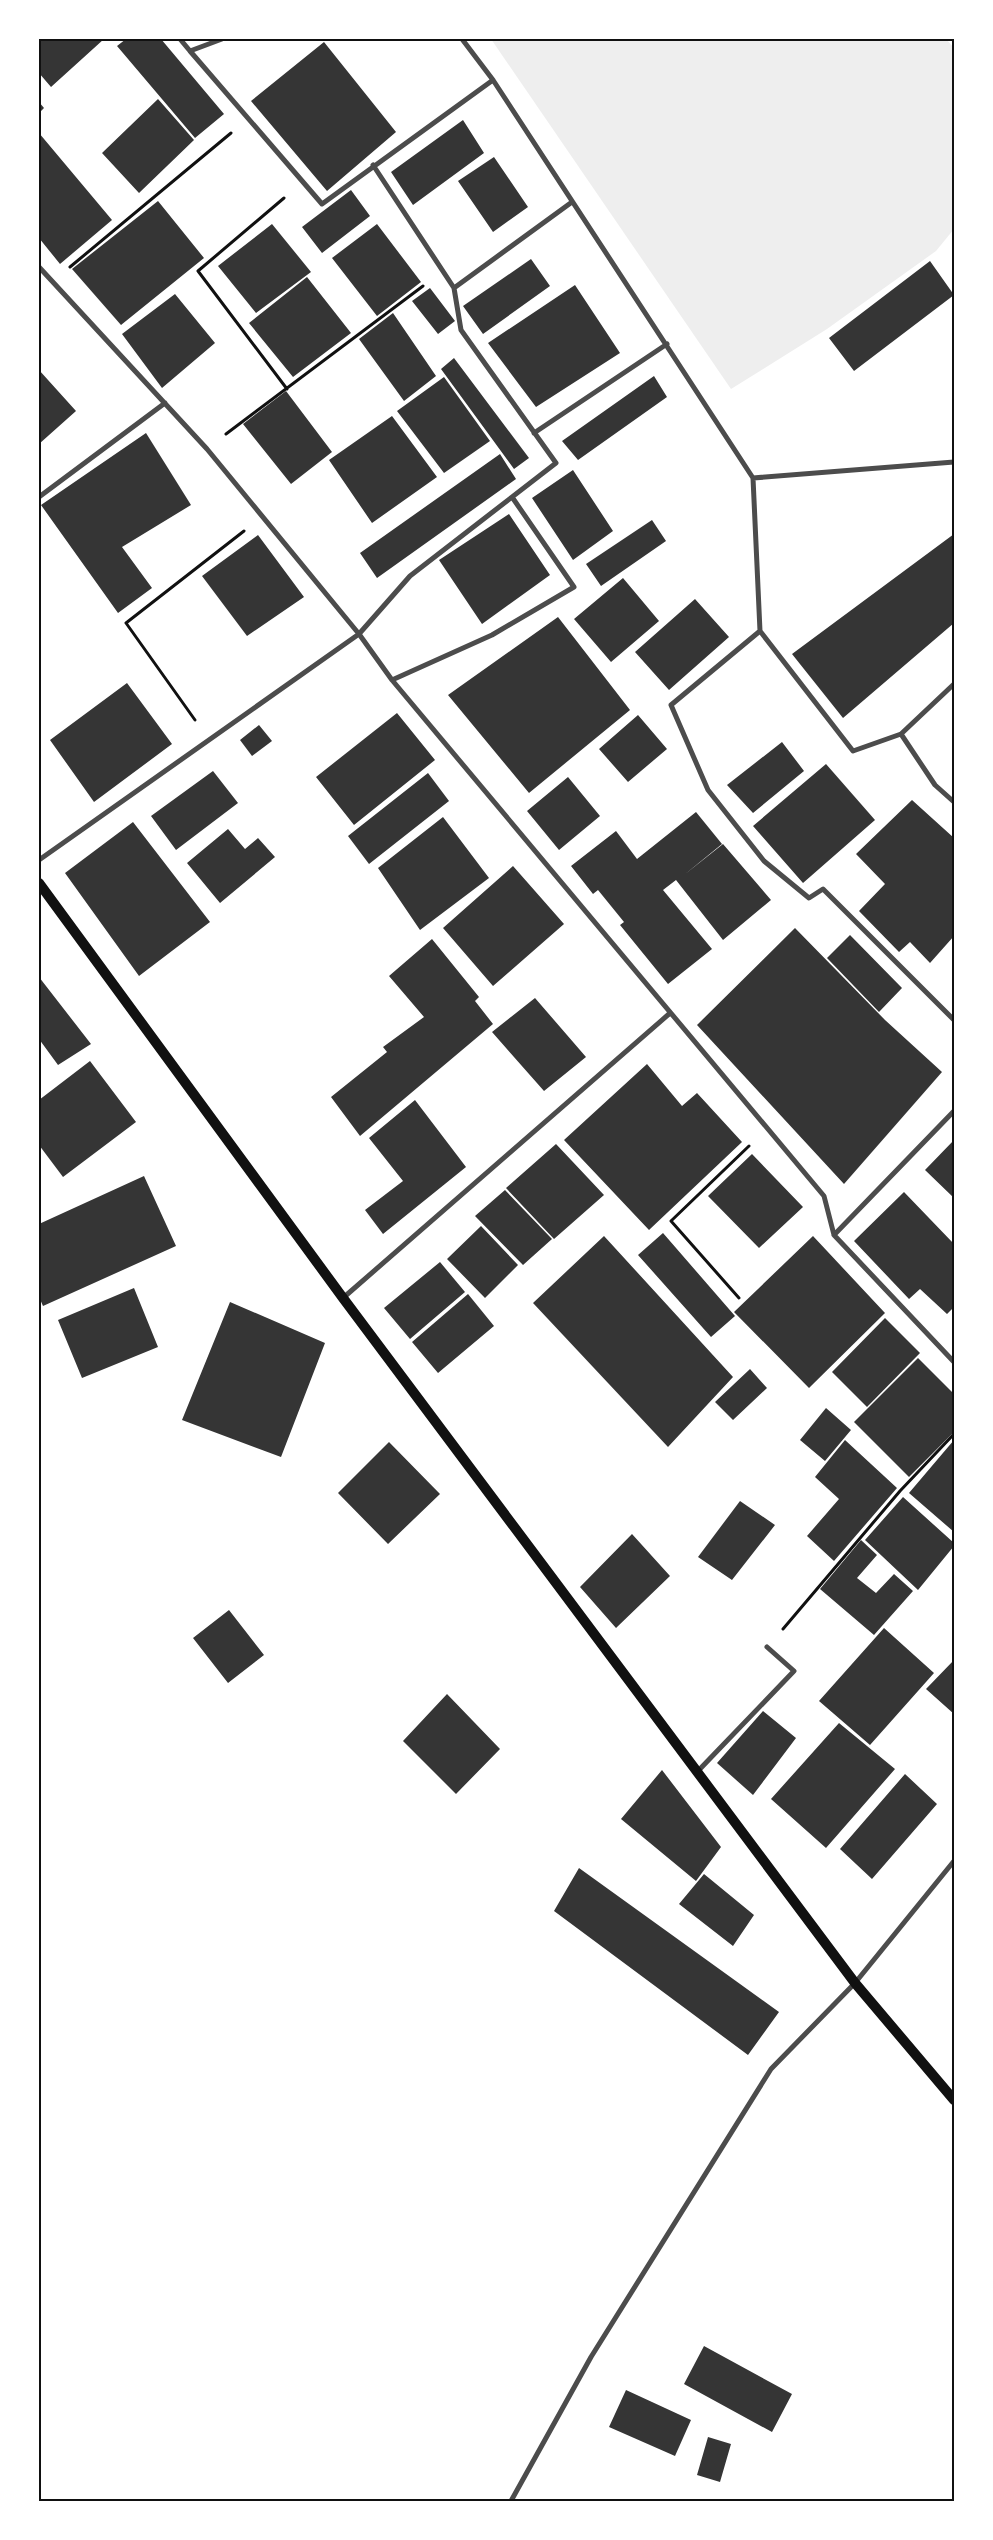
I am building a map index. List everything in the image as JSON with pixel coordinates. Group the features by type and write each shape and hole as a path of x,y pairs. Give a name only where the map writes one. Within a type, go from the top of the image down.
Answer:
{"main road":[{"path":"39,883 343,1298 855,1983 954,2100"}],"street":[{"path":"180,39 322,204 373,165 493,80"},
{"path":"190,51 222,39"},
{"path":"462,39 493,80 754,478 760,631 853,751 901,734 954,684"},
{"path":"39,860 359,634 410,576 556,463 461,330 454,288 373,165"},
{"path":"454,288 572,202"},
{"path":"39,267 207,449 263,516 359,634 392,680 766,1130 824,1196 834,1235 954,1362"},
{"path":"534,433 667,344"},
{"path":"39,497 164,402"},
{"path":"754,478 954,462"},
{"path":"392,680 492,635 574,587 512,497"},
{"path":"760,631 671,705 708,790 764,861 809,898 823,889 954,1020"},
{"path":"901,734 935,785 954,802"},
{"path":"343,1298 670,1014"},
{"path":"834,1235 954,1111"},
{"path":"698,1771 794,1671 767,1647"},
{"path":"511,2501 591,2358 771,2070 855,1983 954,1861"}],"path":[{"path":"52,281 247,119"},
{"path":"286,389 198,271 302,182"},
{"path":"207,449 442,272"},
{"path":"210,741 126,623 263,516"},
{"path":"739,1298 671,1221 766,1130"},
{"path":"767,1647 900,1491 954,1434"}],"shaded area":[{"path":"491,39 946,39 954,48 954,229 936,251 827,329 731,389"}],"building":[{"path":"39,39 104,39 51,87 39,73"},
{"path":"126,39 161,39 224,114 195,138 117,46"},
{"path":"324,42 396,132 327,191 251,101"},
{"path":"158,99 194,140 139,193 102,153"},
{"path":"39,102 44,108 39,113"},
{"path":"463,120 484,153 413,205 391,172"},
{"path":"39,133 112,220 60,264 39,238"},
{"path":"494,157 528,207 493,232 458,181"},
{"path":"351,190 370,216 322,253 302,227"},
{"path":"158,201 204,258 121,325 72,269"},
{"path":"272,224 311,272 256,313 218,266"},
{"path":"377,224 421,282 377,316 332,258"},
{"path":"531,259 550,286 483,334 463,306"},
{"path":"930,261 954,295 854,371 829,338"},
{"path":"307,277 351,333 293,377 249,323"},
{"path":"575,285 620,353 536,407 488,343"},
{"path":"430,288 455,321 438,334 412,301"},
{"path":"175,294 215,343 162,388 122,334"},
{"path":"393,313 436,376 404,401 359,339"},
{"path":"454,358 529,458 514,469 441,369"},
{"path":"39,370 76,411 39,444"},
{"path":"654,376 667,397 578,460 562,441"},
{"path":"444,377 490,441 444,473 397,411"},
{"path":"286,391 332,452 291,484 243,424"},
{"path":"392,416 437,477 372,523 329,460"},
{"path":"146,433 191,505 122,547 152,588 118,613 41,505"},
{"path":"500,454 516,479 377,578 360,553"},
{"path":"573,470 613,531 573,560 532,498"},
{"path":"509,514 550,575 482,624 439,560"},
{"path":"652,520 666,541 601,586 586,564"},
{"path":"954,534 954,623 843,718 792,654"},
{"path":"258,535 304,597 247,636 202,576"},
{"path":"623,578 659,621 611,662 574,619"},
{"path":"695,599 729,637 669,690 635,652"},
{"path":"558,617 630,710 529,793 448,695"},
{"path":"127,683 172,744 94,802 50,740"},
{"path":"397,713 435,760 354,825 316,777"},
{"path":"638,715 667,749 628,782 599,749"},
{"path":"259,725 272,741 252,756 240,740"},
{"path":"782,742 804,771 753,813 727,785"},
{"path":"826,764 875,820 803,883 753,826"},
{"path":"213,771 238,803 176,850 151,816"},
{"path":"428,773 449,801 369,864 348,836"},
{"path":"568,777 600,816 559,850 527,811"},
{"path":"912,800 954,838 954,936 930,963 910,942 899,952 859,911 885,884 856,854"},
{"path":"696,812 722,844 684,875 723,844 771,900 723,940 676,880 663,890 712,949 668,984 620,925 624,922 598,890 593,894 571,866 616,831 637,859"},
{"path":"443,817 489,878 420,930 378,868"},
{"path":"133,822 210,922 139,976 65,873"},
{"path":"228,829 245,849 258,838 275,857 220,903 187,863"},
{"path":"513,866 564,924 493,986 443,928"},
{"path":"795,928 885,1020 942,1072 844,1184 697,1025"},
{"path":"850,935 902,988 879,1012 827,958"},
{"path":"432,939 479,997 475,1001 493,1024 360,1136 331,1097 387,1052 383,1047 424,1017 389,976"},
{"path":"39,977 91,1044 58,1065 39,1039"},
{"path":"535,998 586,1057 544,1091 492,1032"},
{"path":"90,1061 136,1122 63,1177 39,1145 39,1100"},
{"path":"647,1064 682,1106 697,1093 742,1142 649,1230 564,1140"},
{"path":"415,1100 466,1167 383,1234 365,1210 403,1181 369,1138"},
{"path":"954,1140 954,1198 925,1170"},
{"path":"556,1144 604,1195 554,1239 506,1188"},
{"path":"752,1154 803,1207 759,1248 708,1196"},
{"path":"144,1176 176,1246 43,1306 39,1297 39,1224"},
{"path":"505,1190 552,1239 523,1265 475,1216"},
{"path":"904,1192 954,1244 954,1307 947,1314 920,1289 909,1299 854,1241"},
{"path":"481,1226 518,1265 485,1298 447,1259"},
{"path":"663,1233 735,1316 711,1337 638,1255"},
{"path":"604,1236 733,1377 668,1447 533,1303"},
{"path":"813,1236 885,1313 809,1388 734,1312"},
{"path":"440,1262 465,1292 410,1339 384,1308"},
{"path":"134,1288 158,1347 82,1378 58,1320"},
{"path":"468,1294 494,1326 438,1373 412,1342"},
{"path":"230,1302 325,1343 281,1457 182,1420"},
{"path":"885,1318 920,1353 867,1407 832,1372"},
{"path":"918,1358 954,1394 954,1432 909,1477 854,1422"},
{"path":"750,1369 767,1388 733,1420 715,1402"},
{"path":"826,1408 851,1430 825,1461 800,1440"},
{"path":"845,1440 897,1488 834,1561 807,1536 839,1499 815,1477"},
{"path":"954,1440 954,1532 909,1493"},
{"path":"389,1442 440,1494 388,1544 338,1493"},
{"path":"903,1497 954,1543 954,1546 918,1590 865,1540"},
{"path":"740,1501 775,1525 732,1580 698,1557"},
{"path":"632,1534 670,1576 616,1628 580,1587"},
{"path":"861,1540 877,1555 857,1578 876,1593 894,1574 913,1591 874,1635 820,1589"},
{"path":"229,1610 264,1655 228,1683 193,1638"},
{"path":"884,1628 934,1673 870,1745 819,1701"},
{"path":"954,1660 954,1714 926,1689"},
{"path":"447,1694 500,1749 456,1794 403,1741"},
{"path":"763,1711 796,1738 753,1795 717,1763"},
{"path":"839,1723 895,1769 826,1848 771,1799"},
{"path":"662,1770 721,1847 696,1881 621,1819"},
{"path":"905,1774 937,1804 872,1879 840,1849"},
{"path":"579,1868 779,2012 748,2055 554,1911"},
{"path":"704,1874 754,1915 733,1946 679,1904"},
{"path":"704,2346 792,2394 772,2432 684,2384"},
{"path":"626,2390 691,2420 675,2456 609,2427"},
{"path":"708,2437 731,2444 720,2482 697,2475"}]}
